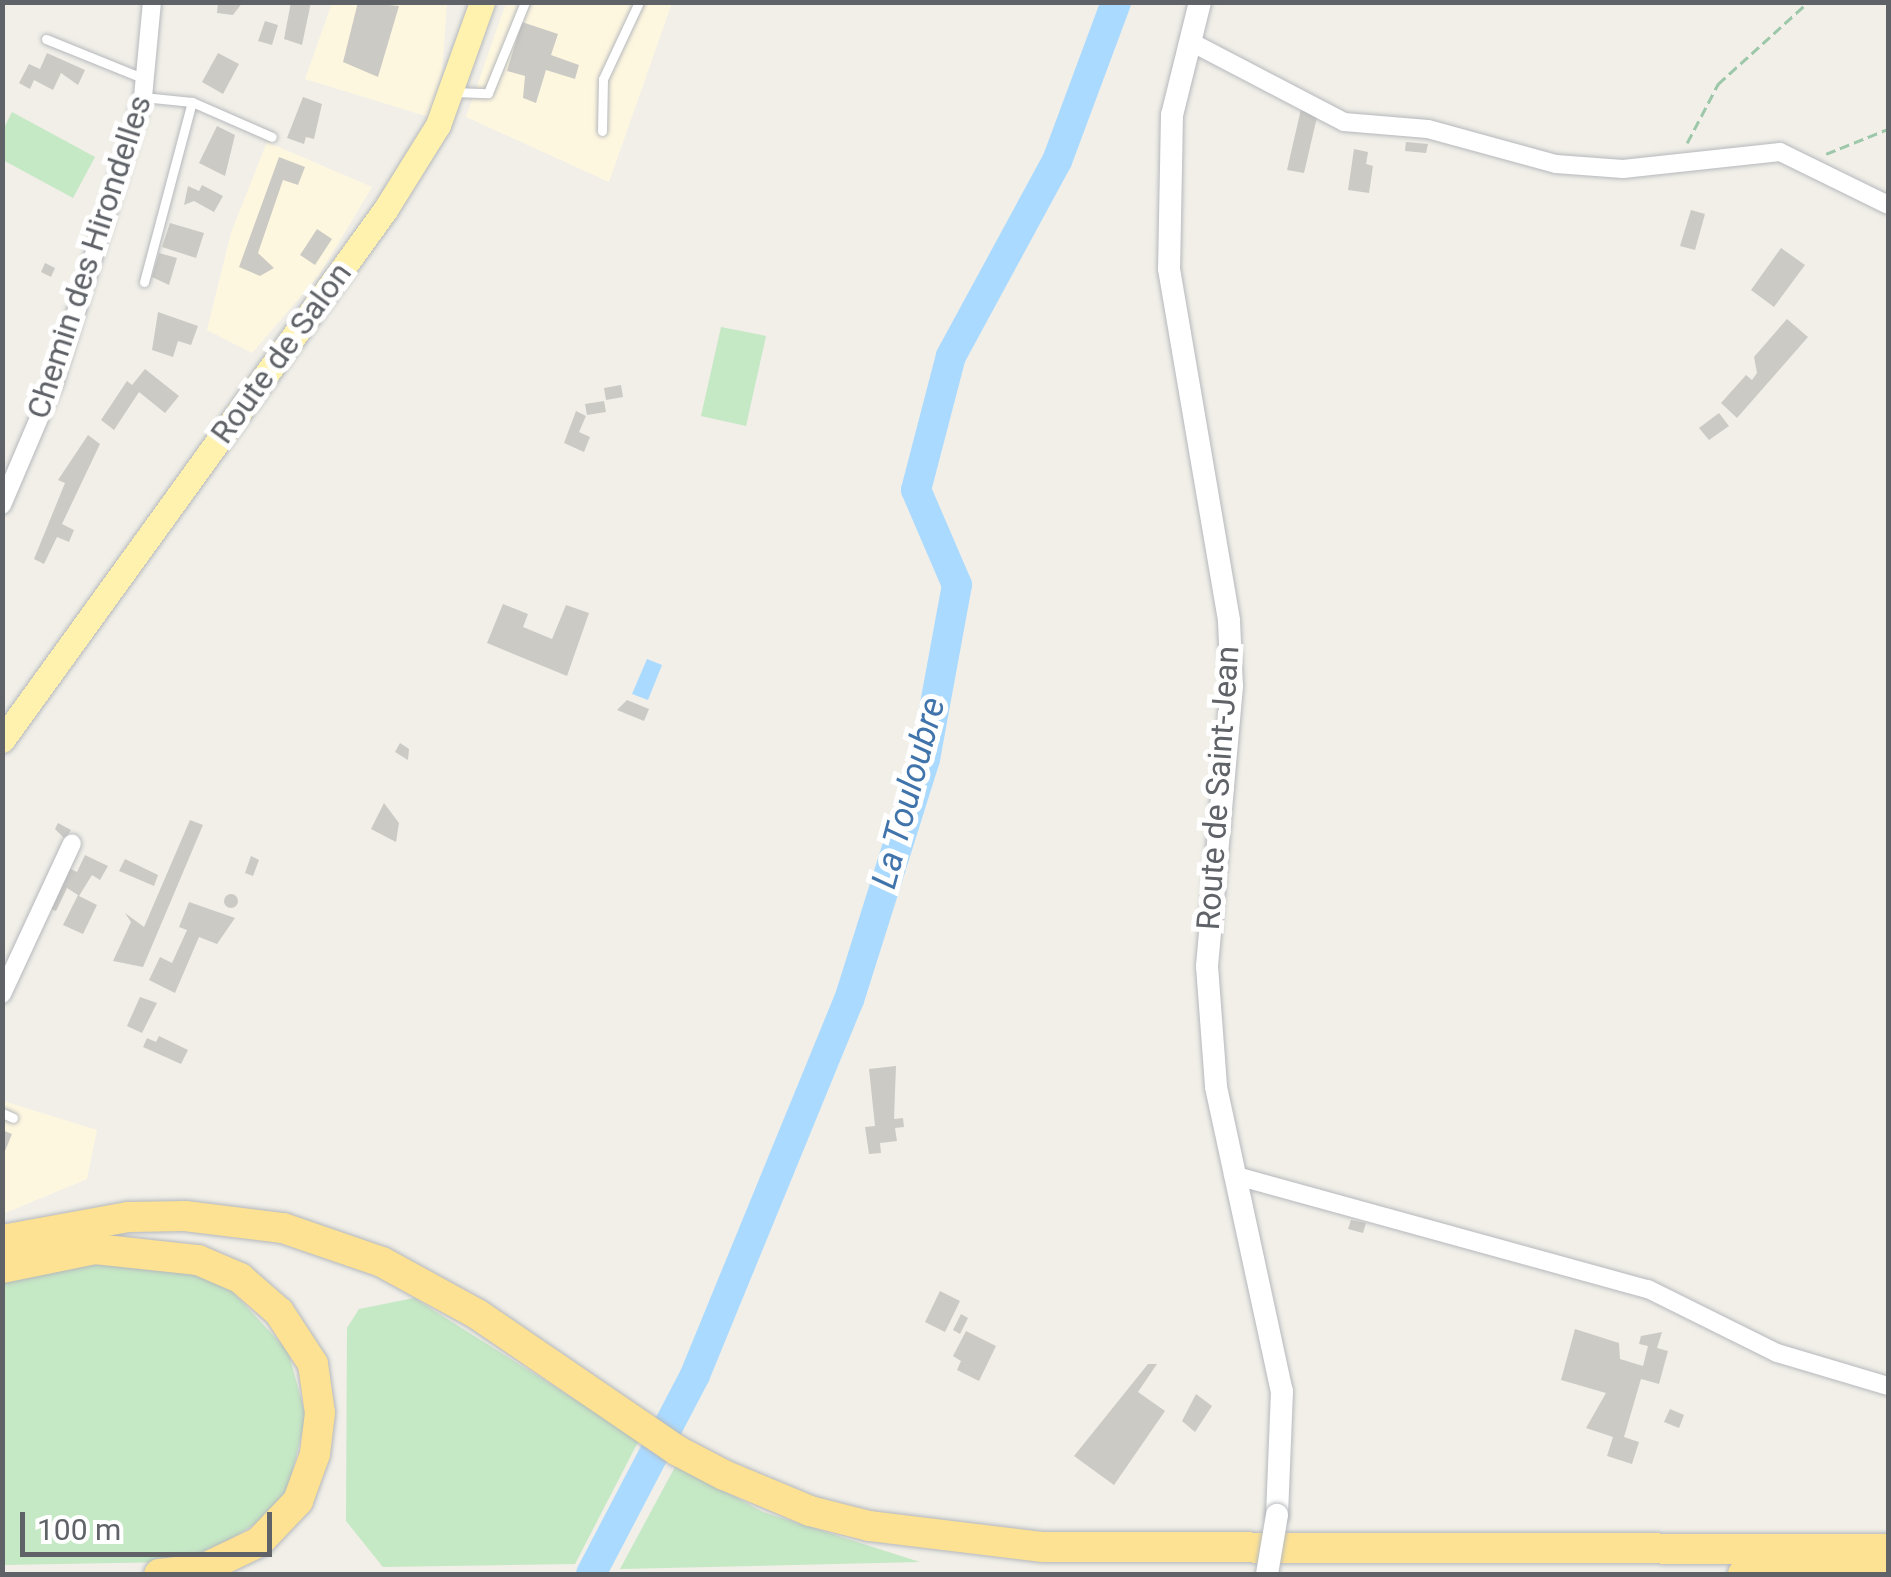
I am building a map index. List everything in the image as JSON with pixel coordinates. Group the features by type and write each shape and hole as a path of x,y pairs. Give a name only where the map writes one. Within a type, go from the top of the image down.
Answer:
{"highway":[{"path":"2,1240 128,1217 185,1216 283,1228 382,1262 477,1314 678,1451 810,1511 868,1526 1043,1547 1888,1548"},
{"path":"2,1268 95,1249 198,1260 240,1278 279,1312 313,1364 320,1413 315,1454 298,1501 259,1542 202,1568 159,1574"},
{"path":"1743,1574 1888,1574"}],"main road":[{"name":"Route de Salon","path":"2,740 385,210 438,125 479,5"}],"street":[{"name":"Chemin des Hirondelles","path":"2,505 54,383 144,88 152,2"},
{"name":"Route de Saint-Jean","path":"1200,2 1172,115 1169,269 1228,621 1232,686 1211,860 1207,966 1216,1088 1282,1391 1278,1514 1267,1574"},
{"path":"1188,41 1344,122 1428,129 1556,164 1677,164 1762,150 1805,160 1888,205"},
{"path":"2,994 72,843"},
{"path":"1234,1175 1648,1289 1776,1353 1888,1386"}],"lane":[{"path":"450,92 488,93 525,2"},
{"path":"602,131 604,79 639,2"},
{"path":"46,39 144,88 192,102 272,137"},
{"path":"144,282 192,102"}],"path":[{"path":"1677,164 1718,84 1808,2"},
{"path":"1805,160 1888,129"}],"shaded area":[{"path":"332,3 447,3 442,74 429,117 305,79"},
{"path":"506,3 672,3 609,182 466,117"},
{"path":"267,142 372,187 319,275 252,353 207,330 231,233"},
{"path":"3,1101 97,1130 87,1179 3,1214"}],"green space":[{"path":"12,112 95,157 73,198 3,160 3,130"},
{"path":"721,327 766,336 746,426 701,416"},
{"path":"134,1262 203,1276 230,1289 288,1351 306,1417 288,1489 263,1519 210,1552 171,1562 3,1565 2,1283 91,1263"},
{"path":"414,1298 639,1440 575,1564 383,1567 346,1521 347,1328 359,1309"},
{"path":"676,1465 763,1512 920,1562 620,1569"}],"water":[{"path":"647,659 662,665 648,700 632,694"}],"building":[{"path":"218,2 243,2 233,15 217,13"},
{"path":"291,2 311,2 302,45 284,39"},
{"path":"358,2 399,6 378,77 343,62"},
{"path":"265,21 278,25 272,45 258,41"},
{"path":"522,22 558,34 551,55 579,65 575,79 546,70 536,103 523,98 525,76 507,71"},
{"path":"47,53 85,70 78,85 61,73 53,90 34,80 30,89 19,83 29,64 40,69"},
{"path":"218,53 239,64 223,94 202,82"},
{"path":"303,97 322,104 314,139 306,137 304,144 287,138"},
{"path":"1301,109 1317,117 1304,173 1287,170"},
{"path":"217,126 235,135 225,176 199,163"},
{"path":"1406,142 1428,144 1426,153 1405,151"},
{"path":"1354,149 1368,152 1366,164 1373,166 1369,193 1348,190"},
{"path":"279,157 305,167 298,185 283,180 258,253 274,268 260,276 239,267"},
{"path":"202,185 223,196 214,212 194,201 184,205 188,186 199,191"},
{"path":"1691,210 1705,214 1695,250 1680,246"},
{"path":"170,223 204,233 196,258 162,247"},
{"path":"317,229 332,239 315,265 300,255"},
{"path":"1781,248 1805,265 1774,307 1751,290"},
{"path":"159,253 177,258 169,285 152,277"},
{"path":"45,263 55,268 51,277 41,272"},
{"path":"158,312 198,326 191,345 178,341 173,357 152,350"},
{"path":"1787,319 1808,337 1737,418 1721,403 1746,375 1752,380 1757,373 1754,357"},
{"path":"145,369 179,396 165,413 139,392 114,430 101,420 127,381 132,385"},
{"path":"621,385 623,397 606,400 604,388"},
{"path":"604,401 606,412 587,415 585,404"},
{"path":"576,411 586,416 579,432 590,437 584,452 564,443"},
{"path":"1719,413 1729,426 1709,440 1699,428"},
{"path":"88,435 100,444 62,524 74,530 69,542 57,537 44,564 34,559 65,483 58,480"},
{"path":"503,604 528,614 523,627 552,639 566,605 589,613 567,676 487,643"},
{"path":"627,700 649,709 644,721 617,710"},
{"path":"400,743 409,749 408,760 395,752"},
{"path":"384,803 399,823 396,842 371,829"},
{"path":"190,820 203,825 143,967 113,961 131,922 125,913 144,927"},
{"path":"58,823 71,830 65,839 55,829"},
{"path":"85,855 108,866 100,880 92,875 79,896 97,905 83,934 63,925 78,895 67,888 56,911 44,906 66,867 77,872"},
{"path":"251,856 259,860 253,876 245,873"},
{"path":"125,859 158,875 154,886 119,871"},
{"path":"231,894 238,901 231,908 224,901"},
{"path":"189,902 235,918 217,944 199,937 175,993 149,980 160,957 172,963 187,930 179,927"},
{"path":"140,997 157,1003 142,1033 127,1026"},
{"path":"159,1036 188,1050 181,1064 143,1047 147,1038 156,1042"},
{"path":"896,1066 894,1119 903,1118 904,1127 895,1128 897,1141 880,1143 881,1153 869,1154 865,1127 875,1126 869,1069"},
{"path":"2,1130 12,1134 3,1156 2,1156"},
{"path":"1351,1220 1366,1223 1363,1233 1348,1229"},
{"path":"940,1291 960,1301 945,1332 925,1322"},
{"path":"961,1314 968,1318 960,1334 953,1330"},
{"path":"1575,1329 1619,1343 1620,1359 1643,1366 1648,1346 1639,1344 1641,1336 1662,1332 1657,1348 1668,1351 1659,1384 1641,1379 1624,1437 1639,1442 1632,1464 1607,1456 1613,1437 1586,1428 1606,1393 1561,1380"},
{"path":"966,1331 996,1346 979,1381 957,1370 961,1361 953,1356"},
{"path":"1148,1364 1157,1364 1138,1392 1165,1411 1114,1485 1074,1456"},
{"path":"1196,1394 1212,1406 1195,1432 1182,1421"},
{"path":"1670,1409 1684,1415 1679,1428 1664,1422"}],"waterway":[{"name":"La Touloubre","path":"591,1574 695,1375 849,1000 925,759 957,585 916,490 951,356 1057,161 1116,2"}]}
